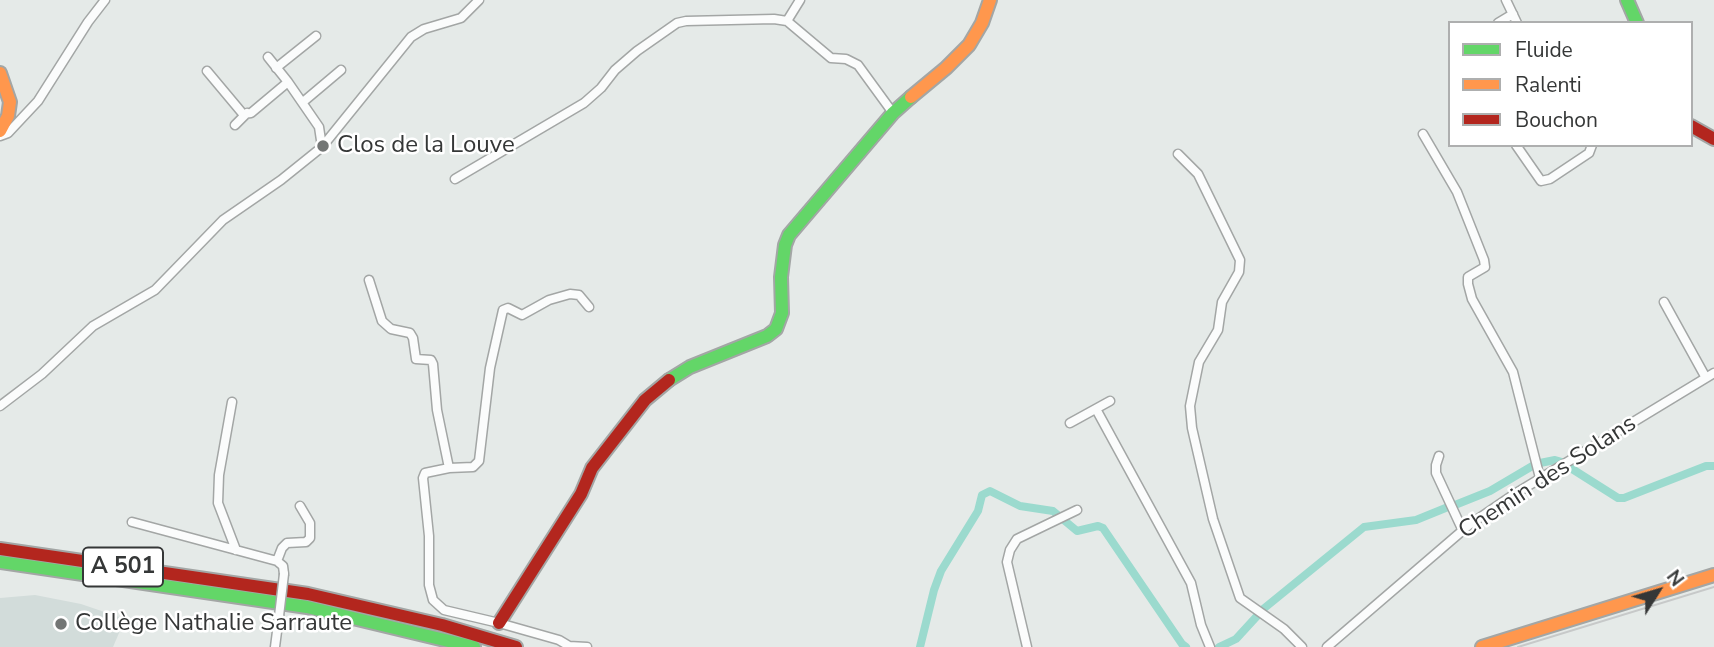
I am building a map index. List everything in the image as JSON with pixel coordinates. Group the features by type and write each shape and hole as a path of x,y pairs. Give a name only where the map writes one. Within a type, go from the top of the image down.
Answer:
{"main road":[{"path":"499,623 581,494 592,468 645,400 665,383 690,368 767,336 776,329 782,313 781,277 789,235 893,113 946,68 969,44 982,23 990,0"},
{"path":"1627,0 1636,21"},
{"path":"0,73 10,102 8,116 0,131"},
{"path":"1693,126 1714,139"},
{"name":"A 501","path":"0,550 307,594 442,625 516,647"},
{"name":"A 501","path":"0,562 307,607 474,647"},
{"path":"1482,647 1714,575"}],"street":[{"path":"0,136 8,133 38,101 105,0"},
{"path":"0,406 42,374 93,327 155,290 223,220 281,180 322,147 406,42 424,29 461,18 479,0"},
{"path":"787,22 800,0"},
{"path":"1510,1 1515,19"},
{"path":"455,179 584,103 637,51 677,23 774,19 787,22 831,58 846,59 858,65 893,113"},
{"path":"276,68 316,36"},
{"path":"268,57 319,127 322,147"},
{"path":"303,102 341,70"},
{"path":"207,71 239,112 251,113 288,82"},
{"path":"235,124 247,113"},
{"path":"1423,134 1457,192 1484,260 1485,267 1468,277 1468,284 1472,299 1513,372 1540,478"},
{"path":"1517,147 1541,181 1550,179 1589,153 1591,147"},
{"path":"1178,155 1198,174 1240,260 1239,272 1222,302 1217,330 1199,362 1190,406 1213,519 1240,598 1284,629 1302,647"},
{"path":"369,280 382,321 391,330 410,333 416,359 430,360 433,364 437,410 449,468"},
{"path":"587,647 569,647 559,640 444,610 436,605 431,595 423,478 425,473 473,467 480,461 490,368 503,310 508,307 522,315 549,300 570,294 579,295 589,307"},
{"path":"1664,302 1710,376"},
{"name":"Chemin des Solans","path":"1326,647 1463,531 1540,478 1710,376"},
{"path":"1070,423 1110,401"},
{"path":"232,402 219,475 218,503 236,550"},
{"path":"1096,409 1191,583 1201,625 1210,647"},
{"path":"1439,456 1436,473 1463,531"},
{"path":"277,561 287,543 306,542 310,538 310,523 300,506"},
{"path":"1027,647 1007,562 1008,555 1017,539 1077,510"},
{"path":"132,522 277,561 283,566 275,647"}],"shaded area":[{"name":"Collège Nathalie Sarraute","path":"35,595 81,604 125,619 113,647 0,647 0,598"}],"waterway":[{"path":"1540,463 1555,460 1562,462"},
{"path":"1455,505 1490,491 1534,465"},
{"path":"1569,467 1618,498 1624,498 1706,466 1714,466"},
{"path":"920,647 941,571 978,511 982,495 990,491 1020,506 1053,511 1077,531 1098,526 1103,528 1186,647"},
{"path":"1262,610 1364,527 1416,520 1448,507"},
{"path":"1219,647 1236,639 1258,615"}],"tram line":[{"path":"1518,647 1714,587"}],"traffic: fast":[{"path":"1627,0 1636,21"},
{"path":"669,380 690,367 767,336 776,329 782,313 781,277 789,235 893,113 911,97"},
{"path":"0,562 307,607 474,647"}],"traffic: slow":[{"path":"911,97 969,45 982,23 990,0"},
{"path":"0,73 10,102 8,116 0,131"},
{"path":"1482,647 1714,575"}],"traffic: jam":[{"path":"1693,127 1714,139"},
{"path":"499,623 581,494 592,468 645,400 669,380"},
{"path":"0,549 308,594 442,625 516,647"}],"place":[{"name":"Clos de la Louve","path":"323,146"},
{"name":"Collège Nathalie Sarraute","path":"61,624"}]}
